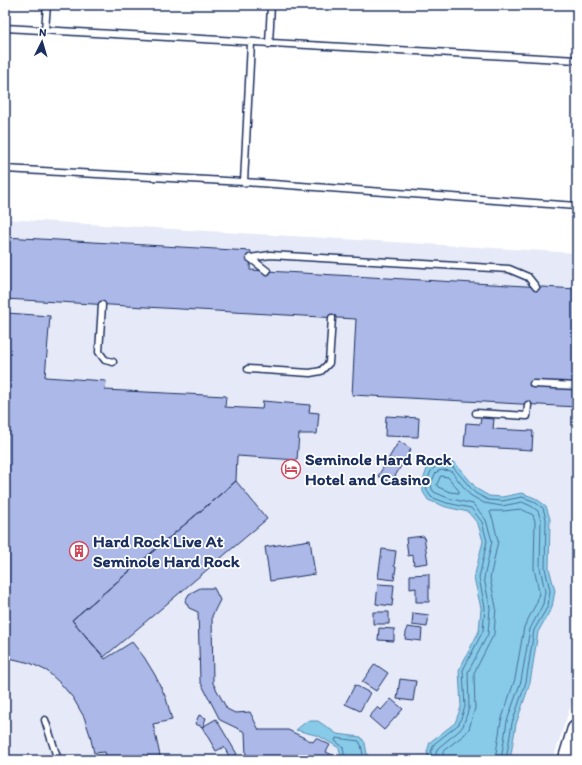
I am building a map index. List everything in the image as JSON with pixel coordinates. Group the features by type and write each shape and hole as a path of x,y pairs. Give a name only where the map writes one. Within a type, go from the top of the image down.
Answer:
{"main road":[{"path":"568,760 577,730"}],"lane":[{"path":"45,30 47,5"},
{"path":"269,44 271,5"},
{"path":"5,28 251,43 577,60"},
{"path":"244,182 251,43"},
{"path":"5,169 244,182 577,206"},
{"path":"267,271 250,258 270,255 509,269 528,277 536,287"},
{"path":"102,305 99,352 105,360 112,362"},
{"path":"248,369 310,373 321,371 329,363 332,318"},
{"path":"533,384 577,386"},
{"path":"476,413 527,416 528,405"},
{"path":"45,720 58,760"}],"shaded area":[{"name":"Seminole Hard Rock Hotel and Casino","path":"5,219 577,253 577,686 553,760 5,760"}],"water":[{"path":"435,461 455,463 477,489 489,496 502,497 522,493 535,498 546,506 550,519 549,568 555,591 552,607 538,632 530,683 516,724 510,760 429,760 427,752 430,742 455,723 461,707 459,670 479,631 481,608 474,578 483,541 478,524 468,512 446,507 428,500 423,492 422,483 427,469"},
{"path":"307,721 318,721 337,734 361,737 365,743 368,760 342,760 339,748 319,736 296,730"}],"building":[{"path":"5,237 251,251 250,270 577,289 577,407 352,395 356,319 5,299"},
{"name":"Hard Rock Live At Seminole Hard Rock","path":"5,300 8,300 7,313 50,316 45,377 106,381 105,390 226,396 225,407 262,409 263,401 310,405 309,412 319,413 317,434 299,434 297,460 237,456 236,481 72,620 105,659 132,642 144,657 166,698 172,720 153,724 161,760 107,760 105,752 94,753 84,717 73,698 61,684 47,671 30,663 5,657"},
{"path":"386,416 419,418 418,437 385,436"},
{"path":"481,418 494,419 493,429 533,431 532,450 464,446 466,423 480,424"},
{"path":"399,441 411,449 391,483 378,476"},
{"path":"236,481 267,519 104,657 72,620"},
{"path":"424,536 428,563 414,565 413,555 408,556 406,538"},
{"path":"310,540 315,574 270,581 265,547"},
{"path":"382,549 396,551 394,580 378,578"},
{"path":"429,574 429,602 416,602 416,588 410,589 410,575"},
{"path":"378,584 394,585 392,606 376,604"},
{"path":"200,588 214,588 220,600 212,616 213,683 227,709 235,713 250,712 259,730 288,730 313,742 316,738 330,745 326,752 343,760 253,760 246,756 245,732 220,720 200,681 198,612 189,608 185,601 189,594"},
{"path":"373,612 389,612 389,624 373,624"},
{"path":"413,613 429,615 427,627 412,625"},
{"path":"407,627 422,629 421,641 405,639"},
{"path":"379,628 394,629 394,641 378,640"},
{"path":"375,664 388,673 376,691 362,682"},
{"path":"400,679 416,681 413,701 397,699"},
{"path":"355,685 370,693 360,711 345,704"},
{"path":"391,699 403,709 384,730 369,717 378,707 381,710"},
{"path":"199,715 206,718 203,727 195,724"},
{"path":"216,719 237,754 230,758 224,747 216,751 202,727"}],"place":[{"name":"Seminole Hard Rock Hotel and Casino","path":"291,469"},
{"name":"Hard Rock Live At Seminole Hard Rock","path":"79,551"}]}
